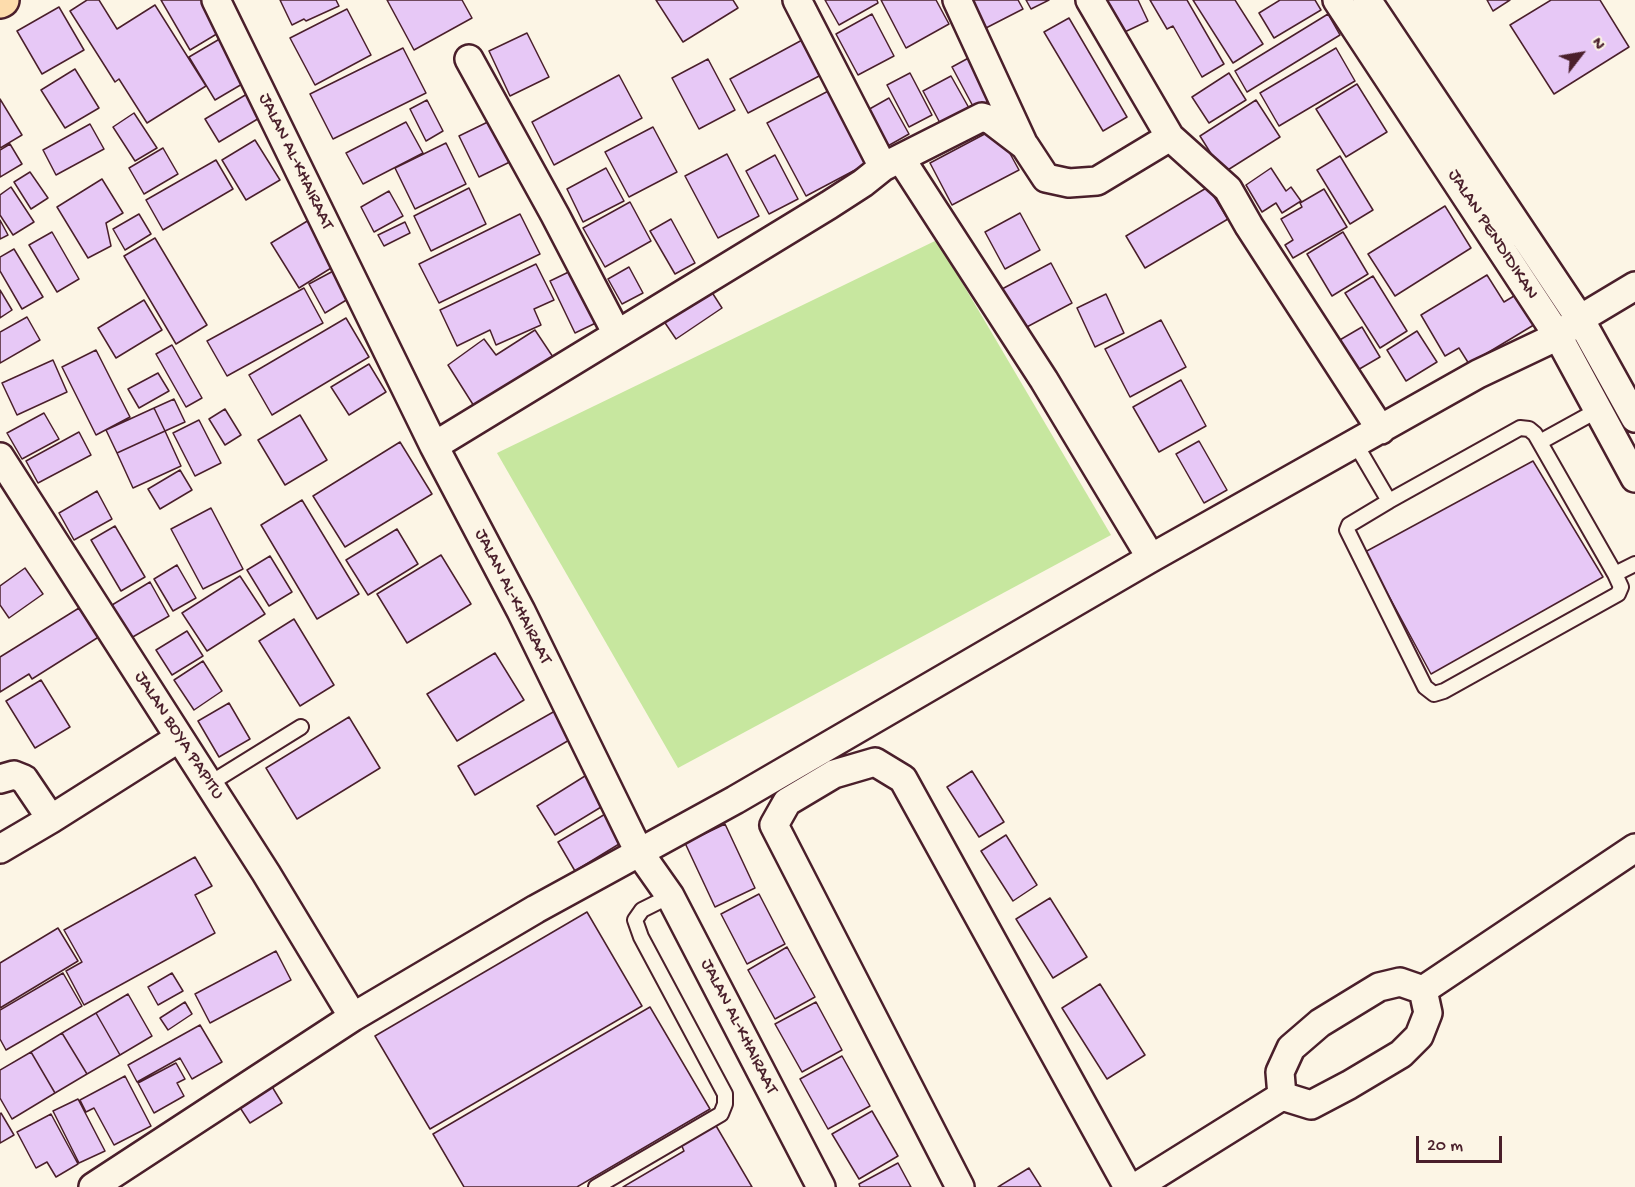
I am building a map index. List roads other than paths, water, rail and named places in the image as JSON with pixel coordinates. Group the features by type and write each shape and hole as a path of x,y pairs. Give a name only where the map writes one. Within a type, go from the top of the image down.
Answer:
{"street":[{"name":"JALAN AL-KHAIRAAT","path":"216,0 434,447 521,611 639,852 670,896 820,1187"},
{"path":"796,0 892,163 1044,380 1151,558"},
{"path":"957,0 1025,146 1046,178 1069,183 1097,181 1170,137"},
{"path":"1090,0 1170,137 1228,189 1249,226 1381,430"},
{"name":"JALAN PENDIDIKAN","path":"1337,0 1558,336 1635,478"},
{"name":"JALAN PENDIDIKAN","path":"1367,0 1580,319 1635,418"},
{"path":"469,59 618,334"},
{"path":"434,447 829,205 892,163 982,117 991,120 1025,146"},
{"path":"93,1187 353,1017 536,909 735,800 1151,558 1478,374 1558,336 1580,319 1635,286"},
{"name":"JALAN BOYA PAPITU","path":"4,474 209,784 353,1017"},
{"path":"0,849 178,738"},
{"path":"960,1187 774,825 787,802 834,774 875,762 903,779 1128,1187"},
{"path":"0,779 14,775 24,779 51,819"},
{"path":"1423,990 1635,849"},
{"path":"1282,1096 1280,1072 1291,1048 1320,1023 1379,987 1400,982 1423,990"},
{"path":"1136,1187 1282,1096 1311,1105 1401,1054 1419,1036 1428,1013 1423,990"}],"lane":[{"path":"1540,442 1598,410"},
{"path":"1520,428 1528,429 1540,442 1616,574 1621,587 1618,594 1444,691 1434,694 1425,687 1347,530 1349,525 1520,428"},
{"path":"1355,443 1389,501"},
{"path":"1616,574 1635,564"},
{"path":"209,784 301,727"},
{"path":"596,1187 721,1114 725,1104 725,1094 640,937 635,920 642,910 670,896"}]}
